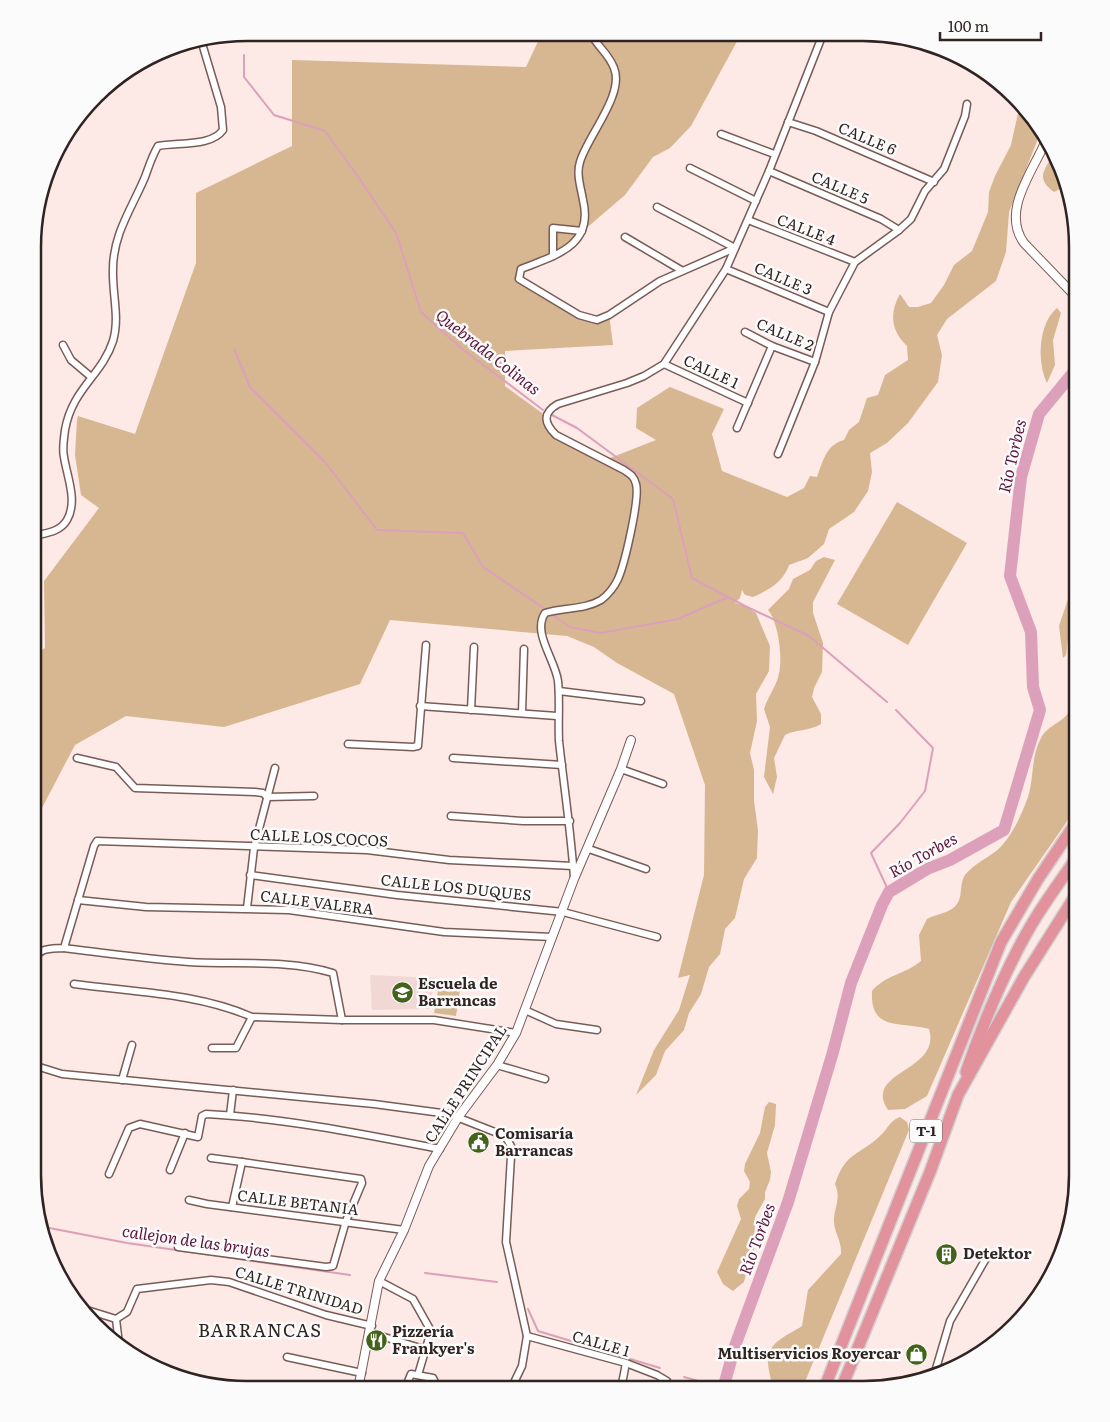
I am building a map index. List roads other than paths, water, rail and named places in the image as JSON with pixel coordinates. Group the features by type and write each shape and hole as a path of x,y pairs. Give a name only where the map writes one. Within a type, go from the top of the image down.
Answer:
{"highway":[{"name":"T-1","path":"827,1381 1001,942 1038,879 1069,834"},
{"path":"958,1095 974,1048 1022,943 1038,914 1069,869"},
{"name":"T-1","path":"845,1381 958,1095 1024,977 1069,906"}],"street":[{"path":"596,41 615,68 616,77 607,108 584,149 579,165 580,185 586,214 582,231 577,241 568,249 521,269 519,279 579,315 597,320 609,315 660,281 681,270 735,248"},
{"path":"574,879 570,821 557,716 559,690 555,664 541,634 540,621 545,613 589,605 602,599 609,593 618,579 626,552 637,485 633,477 624,470 556,435 547,426 545,416 549,409 558,404 627,383 644,376 664,364 726,269 769,171 774,154 820,41"},
{"path":"41,534 57,530 67,520 72,501 64,456 65,430 71,406 90,376 109,352 115,335 117,318 112,272 115,243 120,228 145,177 150,158 158,146 207,142 218,137 223,130 221,107 203,46"},
{"path":"778,454 815,362 829,312 855,262 911,219 925,191 944,169 967,104"},
{"name":"CALLE 6","path":"788,122 816,131 934,182"},
{"path":"721,134 774,154"},
{"path":"1043,147 1016,206 1018,234 1028,248 1069,289"},
{"path":"690,168 756,201"},
{"name":"CALLE 5","path":"769,171 880,219 899,230"},
{"path":"657,207 735,248"},
{"name":"CALLE 4","path":"748,220 855,262"},
{"path":"553,256 553,228 582,231"},
{"path":"625,237 681,270"},
{"name":"CALLE 3","path":"726,269 829,312"},
{"name":"CALLE 2","path":"745,332 772,346 815,362"},
{"path":"63,345 71,360 90,376"},
{"path":"737,428 772,346"},
{"name":"CALLE 1","path":"664,364 748,403"},
{"path":"348,744 416,747 426,645"},
{"path":"470,710 474,647"},
{"path":"522,713 524,649"},
{"path":"559,690 641,702"},
{"path":"420,706 557,716"},
{"name":"CALLE PRINCIPAL","path":"360,1381 379,1281 404,1230 419,1188 440,1149 459,1116 497,1065 516,1033 574,879 589,849 622,769 631,740"},
{"path":"77,758 116,767 135,788 255,792 267,797 314,796"},
{"path":"453,758 562,765"},
{"path":"247,908 254,848 275,768"},
{"path":"622,769 663,784"},
{"path":"451,816 523,821 570,821"},
{"name":"CALLE LOS COCOS","path":"78,900 94,846 98,841 103,840 254,848 368,850 450,860 574,866"},
{"path":"589,849 646,869"},
{"name":"CALLE LOS DUQUES","path":"250,875 406,896 562,912 657,937"},
{"path":"64,948 78,900"},
{"name":"CALLE VALERA","path":"78,900 146,907 288,910 444,932 552,937"},
{"path":"41,950 64,948 189,962 266,964 323,970 333,973 342,1020"},
{"path":"74,984 189,999 224,1006 252,1017 342,1020 434,1020 516,1033"},
{"path":"525,1010 556,1024 597,1030"},
{"path":"212,1048 236,1048 252,1017"},
{"path":"122,1080 132,1045"},
{"path":"497,1065 545,1079"},
{"path":"41,1068 62,1074 374,1104 459,1116 505,1136 511,1146 506,1242 527,1336 526,1354 514,1381"},
{"path":"230,1115 234,1090"},
{"path":"109,1174 129,1128 133,1125 140,1124 200,1136 204,1114 230,1115 440,1149"},
{"path":"170,1170 185,1134"},
{"path":"178,1247 326,1267 333,1266 346,1221 362,1183 358,1176 210,1158"},
{"path":"232,1207 242,1162"},
{"name":"CALLE BETANIA","path":"189,1200 404,1230"},
{"path":"936,1367 950,1321 988,1255"},
{"name":"CALLE TRINIDAD","path":"116,1319 127,1312 138,1289 211,1280 229,1282 371,1329"},
{"path":"379,1281 413,1299 431,1331 427,1350 418,1375"},
{"path":"93,1312 116,1319 118,1335"},
{"path":"371,1329 427,1350"},
{"name":"CALLE 1","path":"527,1336 626,1363 646,1370 666,1381"},
{"path":"287,1357 362,1374"},
{"path":"622,1381 626,1363"},
{"path":"408,1381 411,1374 433,1378 434,1381"}],"waterway":[{"name":"Quebrada Colinas","path":"244,55 244,77 274,115 325,131 359,178 396,233 421,312 461,348 543,410"},
{"path":"234,349 250,387 325,462 377,530 463,533 483,567 545,609"},
{"name":"Río Torbes","path":"725,1381 735,1346 788,1202 833,1052 851,983 882,905 889,892 927,869 950,860 1004,830 1040,710 1033,687 1031,632 1010,576 1021,477 1039,414 1069,378"},
{"name":"Quebrada Colinas","path":"552,415 577,428 673,499 692,578 745,606 809,636 887,702"},
{"path":"551,614 570,627 601,633 678,619 728,597"},
{"name":"Quebrada Colinas","path":"889,892 871,853 900,823 925,791 933,748 896,710"},
{"name":"callejon de las brujas","path":"48,1228 127,1243 350,1275"},
{"name":"callejon de las brujas","path":"425,1273 497,1282"},
{"name":"callejon de las brujas","path":"528,1309 538,1331 660,1368"},
{"name":"callejon de las brujas","path":"684,1377 698,1381"}],"place":[{"name":"Escuela de Barrancas","path":"402,993"},
{"name":"Comisaría Barrancas","path":"479,1143"},
{"name":"Detektor","path":"947,1254"},
{"name":"Pizzería Frankyer's","path":"376,1341"},
{"name":"Multiservicios Royercar","path":"917,1354"}],"district":[{"name":"BARRANCAS","path":"260,1331"}]}
